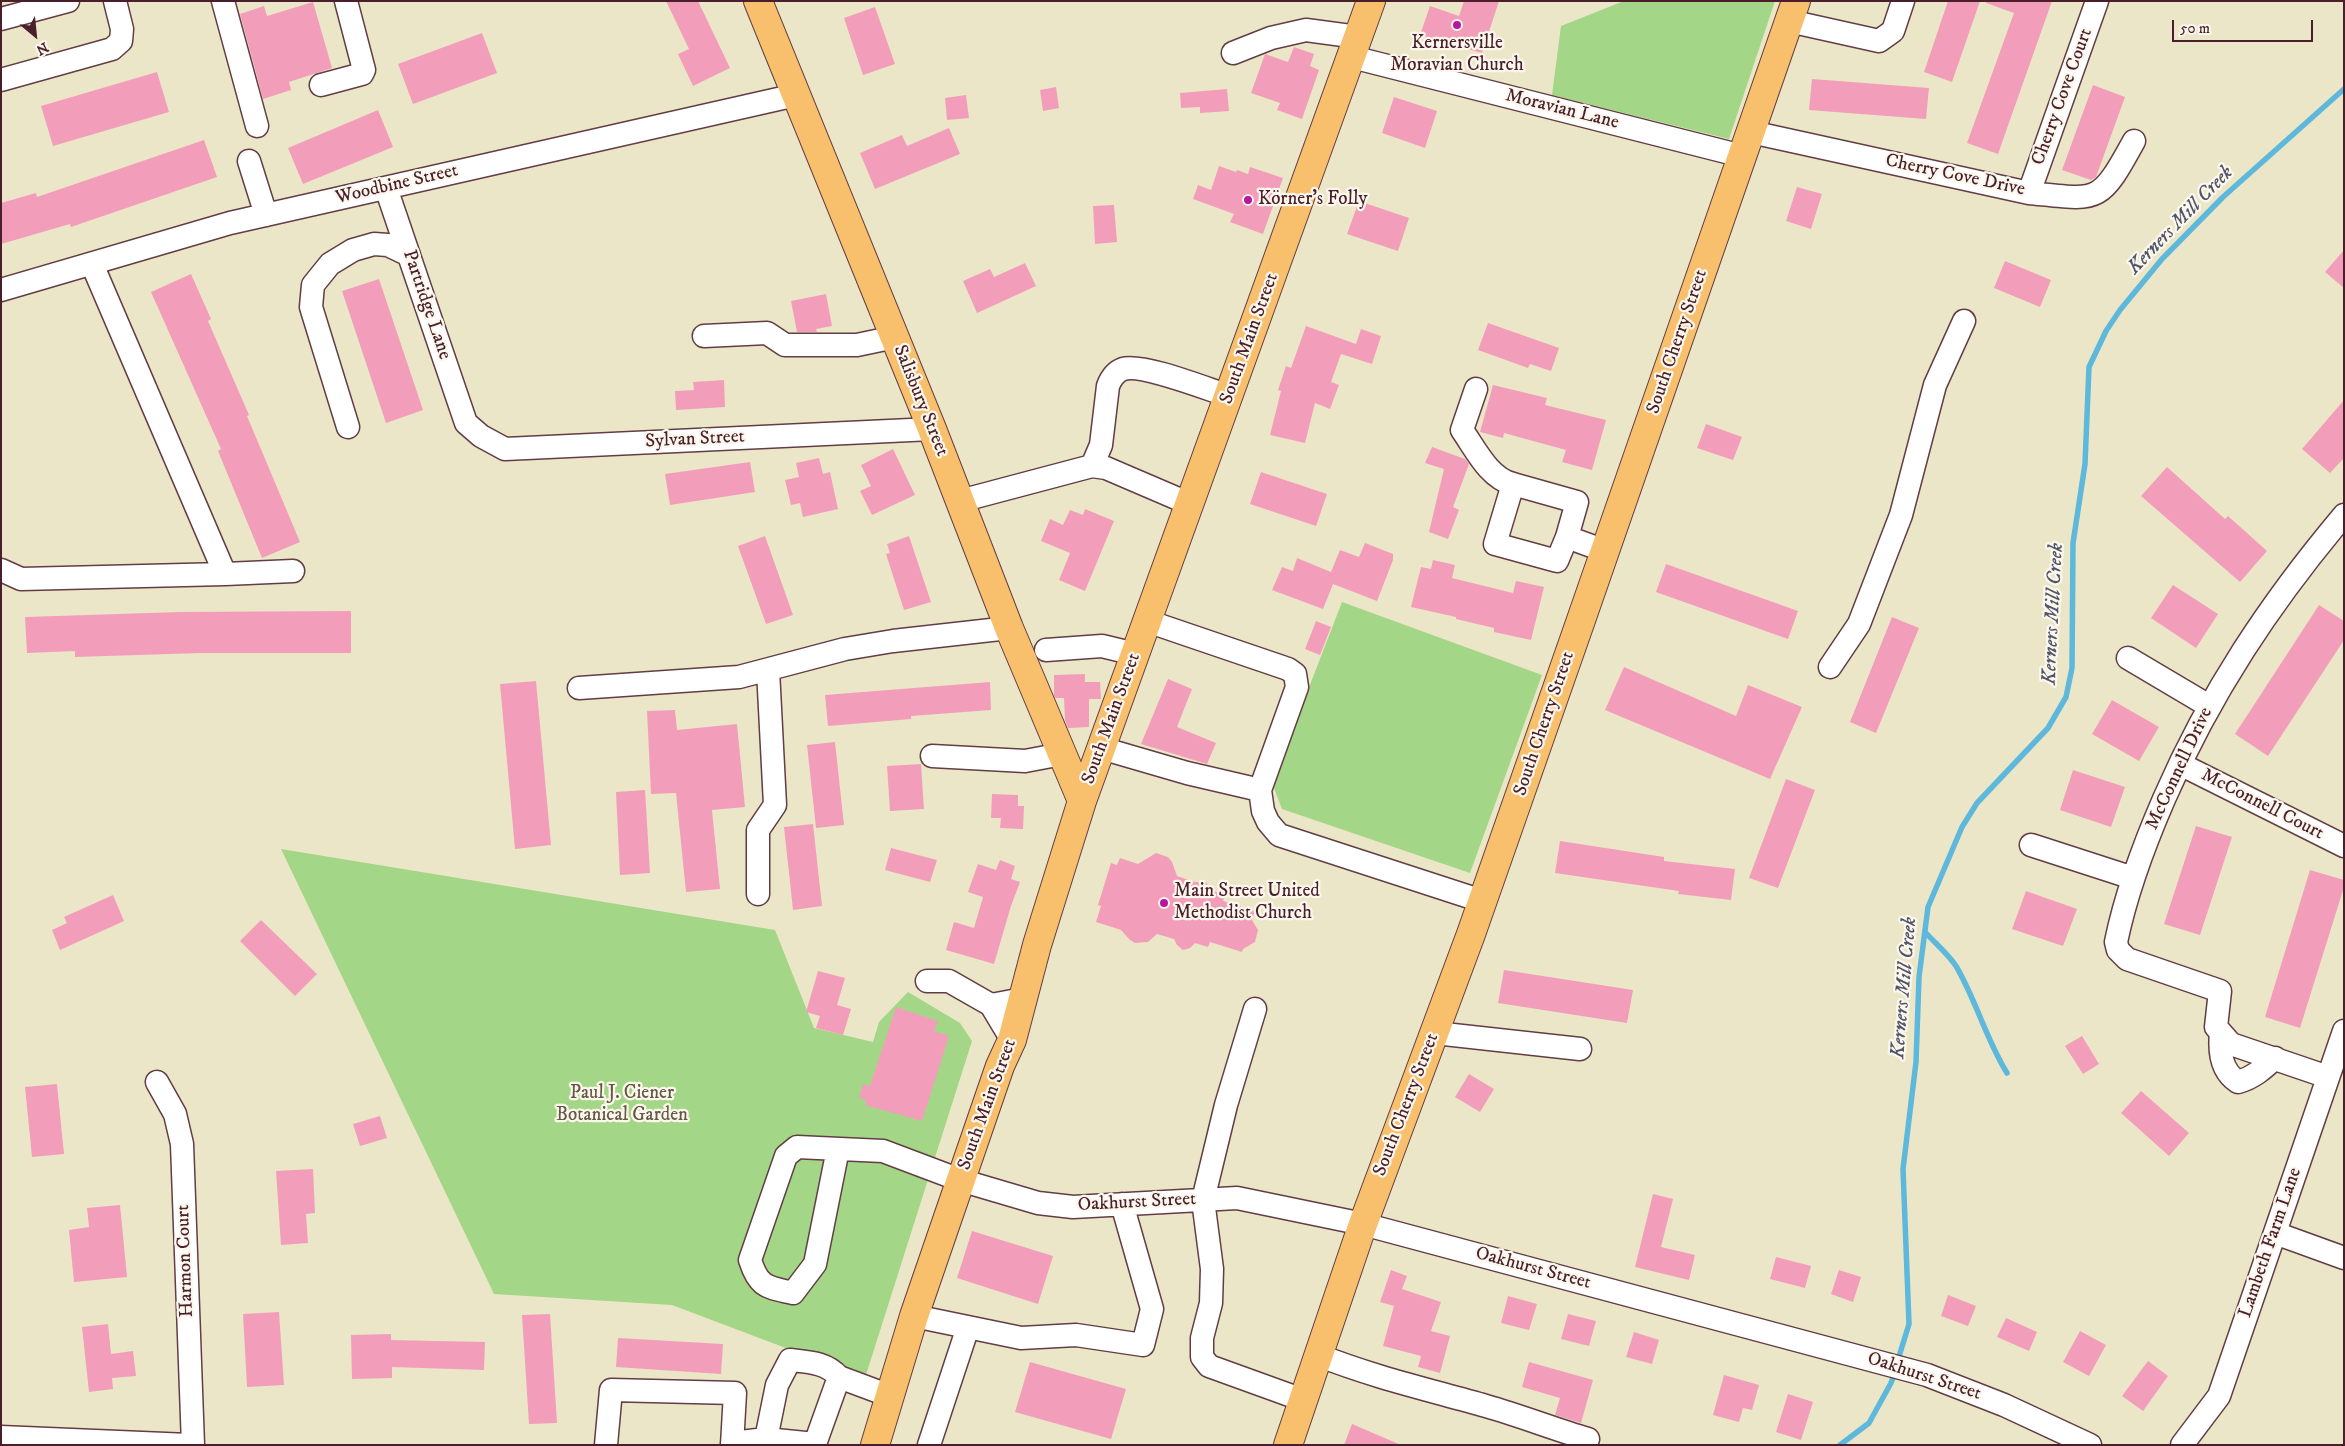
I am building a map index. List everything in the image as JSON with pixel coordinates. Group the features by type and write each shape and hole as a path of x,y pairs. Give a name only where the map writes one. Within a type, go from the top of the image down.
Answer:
{"main road":[{"name":"Salisbury Street","path":"758,1 932,429 1009,628 1082,801"},
{"name":"South Main Street","path":"874,1445 914,1316 960,1180 1000,1066 1012,1040 1037,945 1082,801 1370,1"},
{"name":"South Cherry Street","path":"1288,1445 1363,1224 1482,901 1792,11"}],"street":[{"path":"1,19 68,1"},
{"path":"1,80 112,49 121,41 122,29 114,1"},
{"path":"321,85 362,74 364,70 346,1"},
{"path":"1792,11 1879,41 1893,31 1903,1"},
{"name":"Cherry Cove Court","path":"2029,193 2097,1"},
{"path":"229,3 226,16 257,126"},
{"name":"Moravian Lane","path":"1233,54 1271,38 1306,30 1355,47 1746,144"},
{"name":"Woodbine Street","path":"1,290 230,223 796,95"},
{"name":"Cherry Cove Drive","path":"1746,144 2029,193 2072,198 2097,194 2115,176 2134,142"},
{"path":"249,161 266,215"},
{"name":"Partridge Lane","path":"386,188 466,423"},
{"path":"348,427 311,307 313,286 330,264 353,250 374,244 388,246 409,254"},
{"path":"92,264 225,574"},
{"path":"1830,668 1859,624 1901,515 1935,384 1964,321"},
{"path":"704,336 767,333 784,345 857,345 895,337"},
{"path":"1092,466 1101,445 1108,386 1112,377 1118,371 1125,368 1136,368 1229,396"},
{"path":"1476,389 1462,430 1492,473 1503,482 1513,484 1577,502 1567,537 1557,561 1495,544 1513,484"},
{"name":"Sylvan Street","path":"466,423 481,436 505,449 932,429"},
{"path":"960,501 1092,466 1106,468 1190,504"},
{"name":"McConnell Drive","path":"2222,1033 2216,1027 2220,991 2127,959 2121,955 2116,942 2132,878 2180,764 2209,706 2266,615 2344,514"},
{"path":"1567,537 1605,551"},
{"path":"1,570 21,579 293,571"},
{"path":"1147,622 1288,669 1295,674 1297,687 1260,790 1263,811 1268,822 1279,835 1482,901"},
{"path":"579,688 740,676 845,649 893,641 1009,628"},
{"path":"1046,650 1102,646 1135,654"},
{"path":"2128,658 2209,706"},
{"path":"758,894 758,830 775,805 768,670"},
{"path":"1101,748 1186,773 1260,790"},
{"path":"932,756 1025,761 1062,754"},
{"name":"McConnell Court","path":"2180,764 2344,846"},
{"path":"2032,845 2132,878"},
{"path":"927,981 949,981 991,1005 1012,1040"},
{"path":"991,1005 1023,999"},
{"path":"1255,1009 1226,1105 1203,1200 1212,1269 1211,1303 1202,1338 1202,1357 1209,1366 1303,1400"},
{"name":"Lambeth Farm Lane","path":"2182,1445 2219,1396 2344,1032"},
{"path":"1434,1033 1580,1049"},
{"path":"2222,1033 2220,1045 2223,1063 2229,1076 2238,1082 2261,1072 2274,1058"},
{"path":"2222,1033 2231,1044 2328,1076"},
{"name":"Harmon Court","path":"158,1082 175,1114 182,1144 191,1445"},
{"name":"Oakhurst Street","path":"838,1149 815,1264 793,1293 764,1286 755,1275 750,1260 786,1156 798,1147 883,1151 960,1180 1038,1203 1073,1207 1237,1198 1363,1224 1927,1375 2004,1405 2083,1443"},
{"path":"914,1316 1021,1338 1076,1335 1143,1345 1152,1309 1122,1204"},
{"path":"2275,1233 2344,1258"},
{"path":"929,1445 968,1327"},
{"path":"1318,1355 1378,1376 1488,1407 1588,1439"},
{"path":"766,1439 777,1385 790,1360 816,1363 832,1368 839,1377 890,1396"},
{"path":"606,1445 611,1390 735,1393 732,1444 766,1439 815,1444 839,1377"},
{"path":"1,1437 191,1445"}],"green space":[{"path":"1624,1 1775,1 1729,139 1552,95 1561,26"},
{"path":"1342,602 1542,675 1470,873 1282,809 1272,783"},
{"name":"Paul J. Ciener Botanical Garden","path":"281,849 775,930 814,1028 873,1042 879,1022 908,992 960,1023 972,1041 865,1378 672,1305 494,1294"}],"building":[{"path":"666,1 698,1 730,68 693,86 678,54 689,49"},
{"name":"Kernersville Moravian Church","path":"1464,1 1499,1 1482,53 1420,35 1430,6 1459,16"},
{"path":"1948,1 1980,1 1952,82 1924,72"},
{"path":"1987,1 2052,1 1998,154 1967,143 2014,13 1986,3"},
{"path":"313,2 332,68 289,82 291,90 263,99 240,14 264,6 267,16"},
{"path":"875,7 895,64 863,75 844,18"},
{"path":"482,33 497,73 413,104 398,64"},
{"path":"1294,47 1314,54 1310,66 1319,70 1302,119 1277,110 1280,103 1251,93 1265,54 1288,62"},
{"path":"157,72 169,112 53,146 41,106"},
{"path":"1812,79 1929,88 1926,119 1809,110"},
{"path":"2093,85 2125,97 2096,177 2091,180 2062,170"},
{"path":"1056,87 1059,108 1043,111 1040,90"},
{"path":"1227,89 1229,111 1200,113 1200,107 1181,108 1180,93"},
{"path":"966,95 969,118 947,120 945,98"},
{"path":"1394,97 1437,111 1425,148 1382,133"},
{"path":"378,110 393,147 303,184 288,148"},
{"path":"949,128 960,154 875,189 860,153 902,135 907,146"},
{"path":"204,140 217,177 71,227 70,224 1,244 1,203 36,193 37,197"},
{"name":"Körner's Folly","path":"1219,166 1248,174 1250,167 1283,178 1263,234 1230,222 1234,214 1193,199 1198,185 1211,190"},
{"path":"1797,187 1822,194 1811,229 1786,221"},
{"path":"1359,201 1409,218 1398,251 1347,234"},
{"path":"1114,205 1117,242 1095,244 1093,206"},
{"path":"2344,250 2344,288 2325,272"},
{"path":"2005,261 2051,280 2040,307 1994,288"},
{"path":"1025,263 1036,286 977,313 963,281 990,269 994,277"},
{"path":"191,274 211,319 208,321 249,415 247,416 300,542 262,558 218,451 221,449 151,292"},
{"path":"379,279 423,410 386,423 342,291"},
{"path":"826,294 832,326 816,329 817,332 797,332 791,301"},
{"path":"1488,323 1559,348 1551,371 1530,364 1528,368 1478,350"},
{"path":"1306,326 1356,344 1361,329 1381,336 1372,364 1341,354 1331,382 1339,385 1330,409 1315,403 1305,443 1270,435 1281,391 1278,390 1286,366 1291,368"},
{"path":"724,380 725,407 676,410 675,391 694,390 693,382"},
{"path":"1493,385 1547,398 1545,405 1606,420 1592,470 1562,462 1566,450 1504,433 1503,438 1480,432"},
{"path":"2344,400 2344,458 2330,473 2302,449"},
{"path":"1706,424 1742,437 1733,460 1697,448"},
{"path":"1432,447 1465,459 1469,464 1453,507 1459,510 1448,539 1429,532 1444,469 1425,463"},
{"path":"893,449 915,495 872,515 860,491 871,486 861,465"},
{"path":"819,458 823,474 830,472 838,509 803,517 800,503 791,505 785,480 799,477 796,463"},
{"path":"750,462 755,492 670,505 665,474"},
{"path":"2167,467 2225,519 2228,516 2267,551 2240,582 2141,496"},
{"path":"1261,472 1327,494 1316,526 1250,504"},
{"path":"1085,509 1114,521 1085,591 1059,580 1070,553 1041,541 1050,519 1063,525 1070,510 1083,515"},
{"path":"765,536 793,615 766,624 738,546"},
{"path":"909,536 931,602 904,610 886,554 890,553 887,544"},
{"path":"1365,543 1393,554 1393,560 1377,601 1333,584 1323,609 1272,590 1282,567 1293,571 1297,558 1331,572 1340,550 1359,557"},
{"path":"1433,560 1455,565 1452,578 1513,593 1516,581 1544,587 1531,640 1494,632 1494,628 1456,619 1456,617 1411,607 1421,567 1431,569"},
{"path":"1666,564 1798,611 1788,639 1656,592"},
{"path":"2173,585 2218,614 2196,648 2151,618"},
{"path":"2319,605 2344,621 2344,640 2268,756 2235,734"},
{"path":"351,611 351,653 201,653 75,657 75,651 27,653 25,617 180,612"},
{"path":"1892,617 1919,628 1876,733 1850,722"},
{"path":"1316,621 1331,627 1320,655 1305,649"},
{"path":"1624,667 1736,716 1748,685 1802,707 1770,779 1605,710"},
{"path":"1085,674 1085,682 1100,682 1101,699 1089,699 1089,727 1068,728 1065,720 1064,698 1055,698 1054,695 1054,675"},
{"path":"1168,679 1192,689 1177,727 1216,743 1207,764 1141,744"},
{"path":"536,681 551,845 515,849 500,684"},
{"path":"990,682 991,710 911,716 911,719 828,726 825,695"},
{"path":"2112,700 2159,727 2139,761 2092,734"},
{"path":"675,710 677,730 737,724 745,807 712,810 720,889 686,892 676,793 651,794 647,711"},
{"path":"835,742 844,825 816,828 807,745"},
{"path":"921,764 924,809 890,811 887,766"},
{"path":"2073,770 2125,787 2111,827 2060,810"},
{"path":"1786,779 1815,790 1778,888 1749,878"},
{"path":"645,790 650,873 620,875 616,792"},
{"path":"992,794 1018,795 1018,806 1024,806 1023,829 1000,828 1001,818 991,818"},
{"path":"813,824 822,906 793,910 784,827"},
{"path":"2196,826 2232,837 2200,935 2164,924"},
{"path":"1560,841 1664,857 1664,861 1735,869 1731,900 1678,894 1679,891 1555,873"},
{"path":"891,848 937,860 930,882 885,870"},
{"name":"Main Street United Methodist Church","path":"1156,853 1168,857 1177,876 1195,882 1206,882 1211,890 1225,895 1223,901 1255,911 1252,920 1258,930 1255,942 1243,949 1242,952 1210,942 1208,947 1195,943 1190,948 1183,950 1174,939 1157,934 1148,942 1135,943 1121,930 1096,922 1101,906 1098,905 1111,863 1117,865 1120,858 1138,864"},
{"path":"1000,860 1015,866 1011,879 1020,882 994,964 946,950 954,922 974,928 983,897 968,892 978,864 996,870"},
{"path":"2310,870 2344,880 2344,887 2300,1028 2265,1017"},
{"path":"2026,891 2077,909 2063,946 2012,929"},
{"path":"113,895 124,921 60,950 52,930 67,923 64,917"},
{"path":"261,920 317,974 295,996 240,941"},
{"path":"1504,970 1633,990 1627,1023 1498,1003"},
{"path":"818,971 845,978 837,1005 851,1009 843,1035 816,1028 820,1016 806,1012"},
{"path":"896,1007 938,1021 934,1031 949,1036 922,1121 865,1105 866,1100 859,1098 863,1084 870,1086"},
{"path":"2082,1036 2099,1064 2083,1074 2065,1046"},
{"path":"1469,1074 1494,1089 1480,1112 1455,1097"},
{"path":"57,1084 64,1154 32,1157 25,1087"},
{"path":"2141,1091 2189,1133 2169,1156 2121,1113"},
{"path":"380,1116 387,1138 360,1146 353,1124"},
{"path":"313,1169 315,1213 306,1214 308,1243 281,1245 276,1171"},
{"path":"1653,1194 1673,1199 1661,1247 1695,1255 1689,1280 1635,1267"},
{"path":"120,1205 127,1277 74,1282 69,1230 89,1227 87,1208"},
{"path":"972,1231 1053,1256 1038,1304 957,1278"},
{"path":"1776,1257 1811,1266 1805,1288 1770,1279"},
{"path":"1391,1270 1407,1276 1402,1289 1441,1302 1431,1331 1450,1336 1440,1373 1418,1367 1421,1356 1383,1346 1394,1306 1380,1302"},
{"path":"1839,1270 1861,1277 1853,1302 1831,1294"},
{"path":"1948,1295 1976,1306 1968,1326 1941,1316"},
{"path":"1508,1296 1537,1304 1529,1330 1501,1323"},
{"path":"279,1312 284,1385 247,1387 243,1314"},
{"path":"550,1314 557,1423 529,1424 522,1315"},
{"path":"1568,1314 1596,1321 1589,1346 1561,1339"},
{"path":"2006,1318 2037,1332 2029,1351 1997,1337"},
{"path":"108,1324 111,1354 133,1351 136,1376 112,1378 113,1389 89,1392 82,1327"},
{"path":"2080,1331 2106,1345 2089,1376 2063,1362"},
{"path":"1634,1332 1659,1340 1652,1364 1626,1357"},
{"path":"391,1334 391,1340 485,1342 484,1370 392,1367 392,1378 352,1379 351,1335"},
{"path":"618,1338 723,1344 721,1374 616,1367"},
{"path":"2148,1361 2168,1376 2143,1411 2122,1396"},
{"path":"1030,1362 1126,1389 1111,1439 1015,1412"},
{"path":"1529,1362 1593,1380 1581,1423 1555,1415 1560,1398 1522,1387"},
{"path":"1724,1375 1759,1385 1752,1410 1743,1408 1739,1422 1713,1415"},
{"path":"1788,1394 1813,1402 1801,1440 1776,1432"},
{"path":"1352,1424 1401,1445 1344,1445"}],"waterway":[{"name":"Kerners Mill Creek","path":"1897,1363 1909,1324 1903,1169 1916,1062 1919,977 1928,907 1962,827 1977,803 2048,728 2066,697 2072,668 2073,543 2085,464 2089,367 2106,331 2120,310 2162,259 2223,197 2344,89"},
{"path":"1925,932 1956,966 2007,1073"},
{"name":"Kerners Mill Creek","path":"1840,1445 1869,1423 1895,1372"}],"place":[{"name":"Kernersville Moravian Church","path":"1457,25"},
{"name":"Körner's Folly","path":"1248,200"},
{"name":"Main Street United Methodist Church","path":"1164,903"}]}
